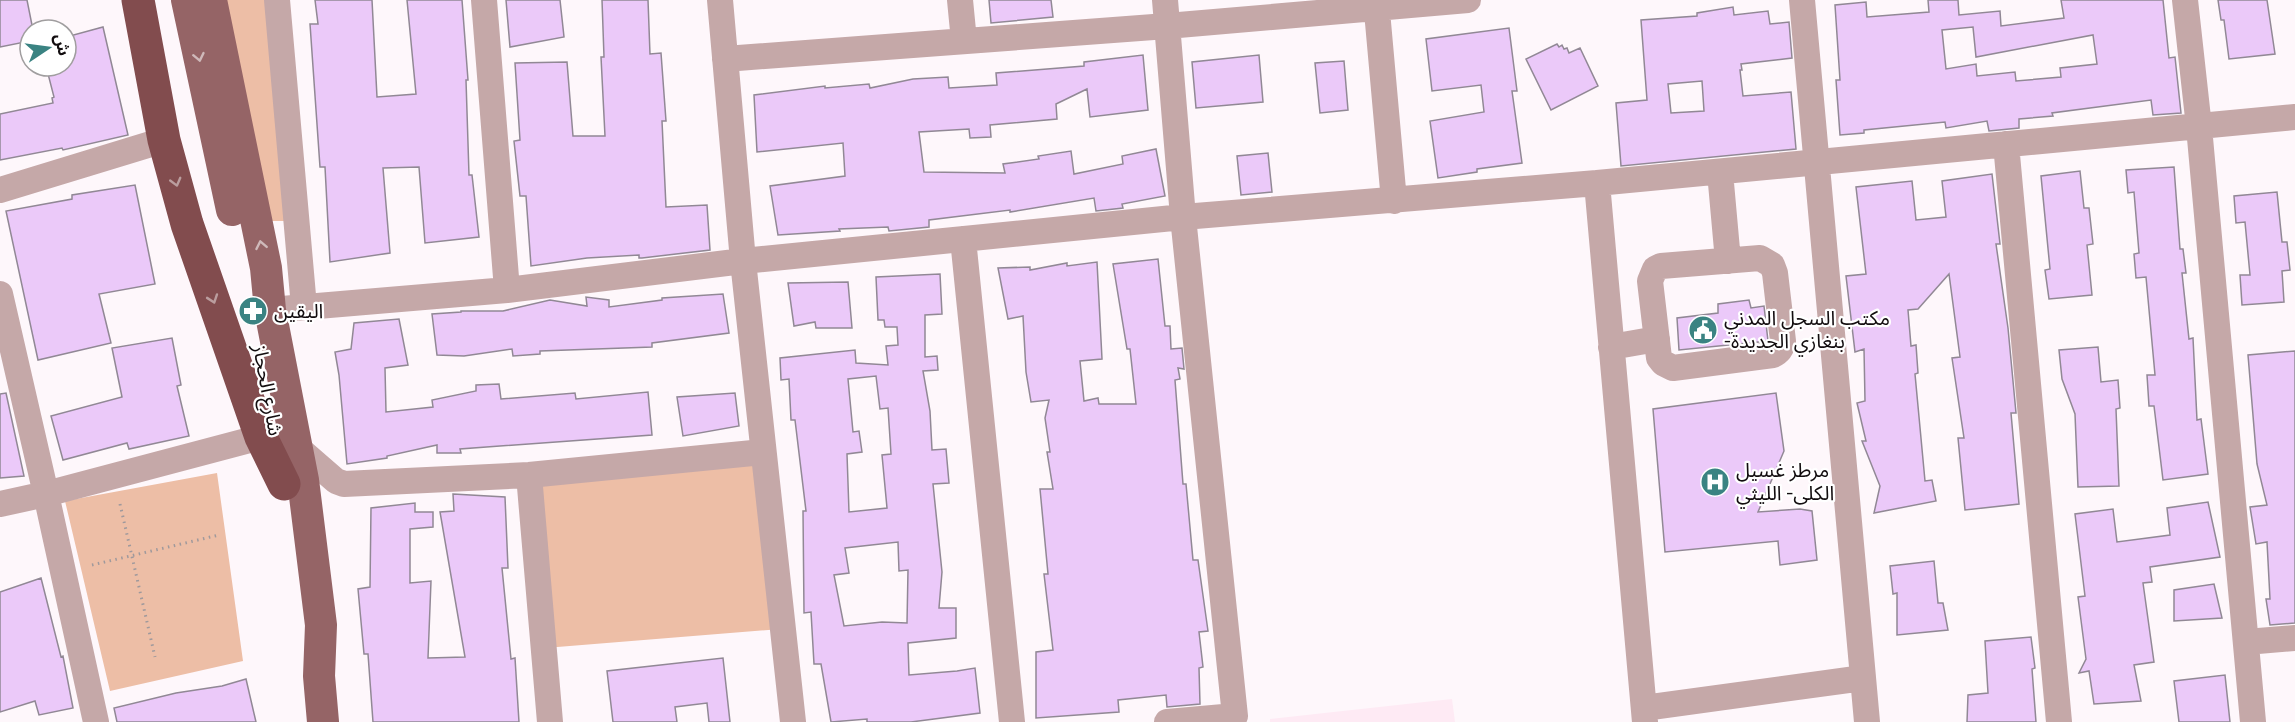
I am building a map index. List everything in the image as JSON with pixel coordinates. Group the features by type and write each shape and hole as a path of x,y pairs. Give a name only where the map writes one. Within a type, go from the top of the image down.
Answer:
{"highway":[{"path":"138,0 164,141 187,224 261,437 284,484"}],"main road":[{"name":"شارع الحجاز","path":"187,0 260,342 308,648 319,676"},
{"name":"شارع الحجاز","path":"211,0 266,268 270,310 298,448 321,625 319,676 323,722"}],"street":[{"path":"277,0 304,307"},
{"path":"484,0 507,290"},
{"path":"720,0 743,261 793,722"},
{"path":"960,0 964,41"},
{"path":"1165,0 1183,217 1235,719 1167,722"},
{"path":"725,59 1167,26 1376,4 1468,0"},
{"path":"1802,0 1867,722"},
{"path":"2185,0 2199,126 2253,722"},
{"path":"1376,4 1394,201"},
{"path":"270,310 507,290 743,261 1183,217 1720,172 2295,117"},
{"path":"0,190 164,141"},
{"path":"2006,144 2059,722"},
{"path":"1720,172 1728,261"},
{"path":"1597,183 1644,715 1863,678"},
{"path":"963,239 1012,722"},
{"path":"1760,258 1772,265 1775,273 1783,341 1778,353 1672,368 1659,358 1657,339 1650,281 1654,269 1661,266 1760,258"},
{"path":"0,294 96,722"},
{"path":"1611,347 1657,339"},
{"path":"0,504 261,437"},
{"path":"298,448 336,481 344,484 529,475 763,452"},
{"path":"529,475 550,722"},
{"path":"2246,642 2295,638"}],"path":[{"path":"120,504 155,657"},
{"path":"92,565 219,535"}],"shaded area":[{"path":"213,0 277,0 297,221 258,221"},
{"path":"763,453 781,629 545,648 530,476"},
{"path":"217,473 243,661 110,691 65,501"},
{"path":"1452,699 1455,722 1270,722 1270,719"}],"building":[{"path":"0,0 27,0 31,18 18,18 18,43 0,47"},
{"path":"315,0 372,0 377,97 416,94 407,0 462,0 468,80 466,80 469,175 472,175 479,237 425,243 419,167 383,168 390,253 330,262 325,167 320,167 310,24 318,24"},
{"path":"506,0 560,0 564,37 510,47"},
{"path":"602,0 648,0 650,54 661,53 666,121 662,121 666,207 707,205 710,250 642,258 639,258 639,255 587,258 531,266 526,196 520,196 514,141 520,140 515,63 567,62 573,136 605,136 601,57 604,57"},
{"path":"989,0 1051,0 1053,17 991,23"},
{"path":"1928,0 1958,0 1959,15 2000,11 2001,26 2064,18 2061,0 2163,0 2169,58 2175,57 2181,113 2153,115 2151,100 2052,113 2053,116 2019,119 2019,128 1989,131 1987,121 1946,128 1945,122 1864,130 1864,133 1840,135 1836,80 1840,80 1835,5 1866,2 1867,17 1929,12","holes":["1973,27 1976,57 2093,35 2097,64 2060,68 2061,77 2016,81 2015,72 1977,76 1976,64 1946,69 1942,30"]},
{"path":"2218,0 2267,0 2275,54 2229,59 2224,20 2221,20"},
{"path":"1733,7 1734,15 1768,11 1770,24 1789,22 1792,58 1741,64 1742,70 1740,70 1743,96 1791,92 1796,149 1621,166 1616,103 1647,100 1641,20 1697,16 1697,13","holes":["1702,81 1704,111 1671,113 1668,84"]},
{"path":"103,27 128,135 63,150 62,148 0,160 0,114 53,103 52,98 54,97 49,78 78,78 78,34"},
{"path":"1509,28 1517,91 1512,91 1522,163 1477,169 1477,172 1438,178 1430,121 1484,112 1481,85 1432,91 1426,39"},
{"path":"1557,44 1559,47 1562,45 1564,49 1567,48 1569,53 1580,48 1598,86 1551,110 1526,59"},
{"path":"1143,55 1148,110 1090,117 1087,89 1056,104 1057,119 990,125 991,137 970,138 969,129 919,132 924,172 1005,173 1003,164 1039,159 1038,156 1071,151 1074,174 1123,164 1122,156 1156,149 1165,196 1122,204 1123,208 1096,211 1094,198 1010,212 1010,210 929,220 929,227 889,231 888,227 839,229 840,231 778,235 770,186 845,176 843,143 757,152 754,95 825,86 825,88 869,84 870,88 913,79 948,77 949,88 997,85 996,73 1084,66 1084,62"},
{"path":"1259,55 1263,102 1196,108 1192,62"},
{"path":"1344,61 1348,110 1320,113 1315,63"},
{"path":"1268,153 1272,192 1241,195 1237,156"},
{"path":"2174,167 2180,249 2183,249 2186,273 2182,273 2189,339 2193,338 2197,420 2201,419 2208,474 2163,480 2154,406 2149,406 2147,375 2155,375 2146,277 2136,278 2134,254 2139,253 2134,192 2128,193 2126,170"},
{"path":"2080,171 2084,208 2089,208 2093,244 2087,245 2092,295 2049,299 2045,270 2050,269 2041,176"},
{"path":"1992,174 2000,244 1996,244 2008,328 2016,413 2011,413 2019,504 1965,510 1958,438 1964,438 1952,358 1960,357 1949,274 1918,309 1908,310 1911,346 1916,345 1918,373 1915,374 1925,481 1932,480 1936,501 1874,513 1880,486 1862,441 1866,441 1857,403 1865,401 1864,349 1855,352 1846,276 1866,274 1856,187 1912,181 1916,220 1946,217 1942,181"},
{"path":"135,185 155,284 99,294 111,343 38,360 6,211 72,199 72,195"},
{"path":"2277,192 2282,242 2287,242 2290,270 2282,271 2284,302 2242,305 2240,275 2250,275 2245,222 2236,223 2234,196"},
{"path":"1158,259 1165,326 1170,326 1171,349 1182,348 1184,369 1178,368 1180,379 1175,380 1183,484 1186,484 1193,560 1198,560 1208,631 1199,632 1203,667 1199,668 1200,704 1167,707 1166,695 1118,700 1119,712 1036,718 1036,652 1053,650 1044,574 1048,574 1040,489 1053,489 1047,452 1050,452 1045,418 1049,400 1031,402 1026,372 1023,316 1008,319 998,268 1030,267 1030,270 1067,263 1067,266 1097,262 1102,359 1080,361 1084,401 1098,398 1099,404 1136,404 1130,349 1127,349 1113,264"},
{"path":"940,274 942,314 925,315 925,357 937,356 938,370 923,371 930,411 932,450 946,449 949,483 933,484 942,572 939,608 956,608 956,638 908,643 909,675 975,668 980,713 911,722 867,722 867,719 831,722 821,664 814,664 811,612 804,613 803,511 806,511 795,420 791,420 789,379 781,380 780,358 855,350 856,363 888,365 886,346 898,345 897,327 885,327 884,320 878,320 876,277","holes":["876,376 880,409 888,408 891,454 882,455 887,508 849,512 847,454 862,452 859,431 853,432 848,379","898,542 899,571 908,570 907,623 882,622 844,626 834,575 849,573 845,548"]},
{"path":"848,282 852,328 816,328 815,322 794,326 788,283"},
{"path":"723,294 729,333 652,343 652,347 540,351 540,354 513,356 512,349 464,356 437,355 432,314 503,311 550,300 587,306 586,297 609,300 609,307 662,300 662,298"},
{"path":"1749,300 1751,308 1764,306 1768,341 1679,350 1677,318 1718,313 1718,304"},
{"path":"399,319 408,365 385,368 386,412 433,407 432,400 476,391 476,385 499,384 501,399 575,393 576,399 648,392 652,435 460,449 461,453 437,453 437,445 387,456 387,458 347,464 335,352 351,349 354,323"},
{"path":"172,338 181,385 177,386 189,436 129,449 127,443 63,460 51,416 122,397 112,348"},
{"path":"2098,347 2101,382 2118,380 2120,408 2116,409 2119,486 2078,487 2075,414 2062,379 2059,350"},
{"path":"2295,351 2295,623 2270,625 2266,599 2270,599 2267,542 2256,544 2250,507 2267,505 2257,464 2248,355"},
{"path":"6,393 24,476 0,478 0,394"},
{"path":"735,393 739,426 683,436 677,397"},
{"name":"مرطز غسيل الكلى- الليثي","path":"1776,393 1784,451 1758,512 1800,509 1812,511 1817,560 1780,565 1778,541 1665,552 1653,409"},
{"path":"453,494 505,497 508,568 502,568 511,659 515,658 519,722 373,722 368,654 364,654 358,589 370,587 371,508 415,503 415,512 433,512 433,527 410,529 410,583 431,581 428,658 465,657 440,512 454,511"},
{"path":"2208,502 2220,557 2150,567 2152,582 2143,583 2154,662 2134,665 2141,701 2094,704 2089,671 2079,673 2086,659 2078,597 2085,596 2075,514 2113,509 2117,542 2170,535 2167,508"},
{"path":"1934,561 1938,603 1943,603 1948,630 1897,635 1897,593 1893,594 1890,566"},
{"path":"41,578 61,657 63,656 73,708 39,715 35,701 0,712 0,592"},
{"path":"2214,584 2222,618 2174,621 2174,590"},
{"path":"2031,637 2035,668 2032,669 2036,722 1967,722 1968,695 1988,693 1985,641"},
{"path":"723,658 730,722 709,722 707,703 675,707 677,722 613,722 607,671"},
{"path":"2225,675 2230,722 2179,722 2174,681"},
{"path":"246,679 256,722 117,722 114,708"}],"place":[{"name":"اليقين","path":"253,311"},
{"name":"مكتب السجل المدني -بنغازي الجديدة","path":"1703,330"},
{"name":"مرطز غسيل الكلى- الليثي","path":"1715,482"}]}
